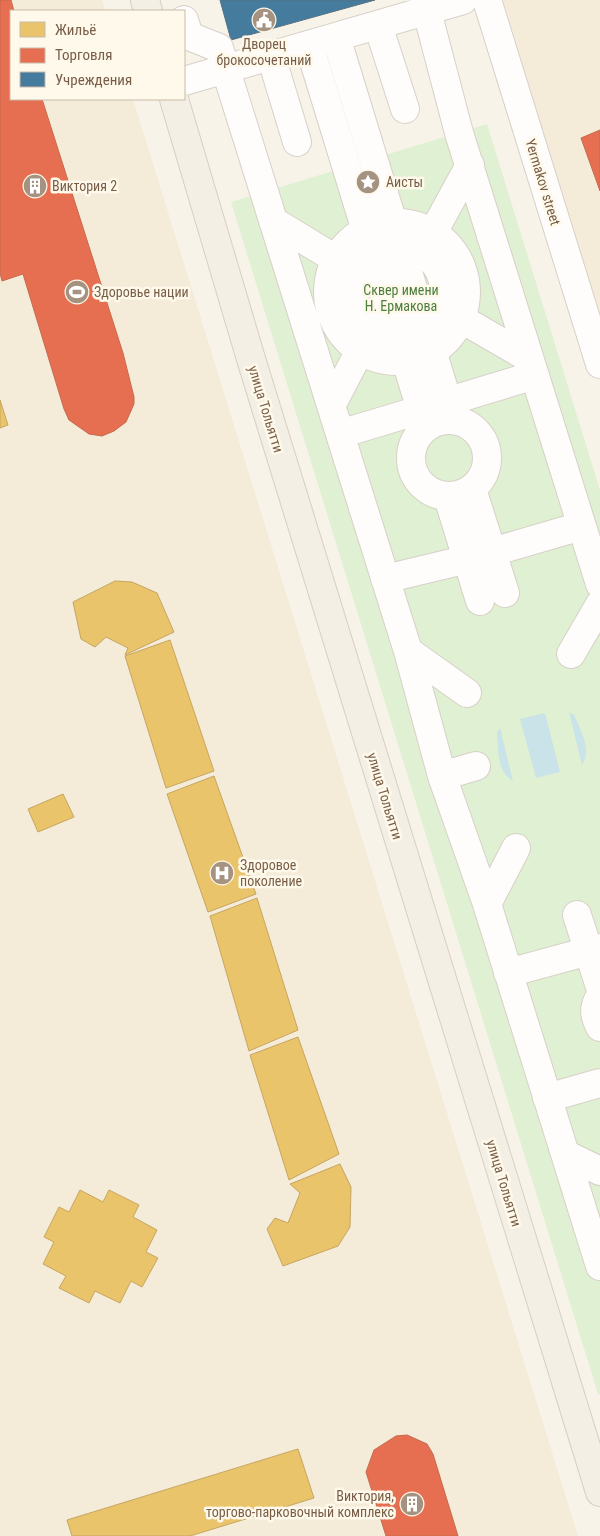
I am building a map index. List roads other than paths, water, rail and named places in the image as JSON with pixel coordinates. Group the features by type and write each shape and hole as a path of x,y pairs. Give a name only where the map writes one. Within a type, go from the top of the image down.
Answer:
{"main road":[{"name":"улица Тольятти","path":"174,100 254,369 600,1492"}],"street":[{"path":"185,81 378,25 425,5 463,0"},
{"name":"Yermakov street","path":"487,0 600,364"},
{"path":"425,5 470,165 600,584"},
{"path":"185,23 189,36 219,48 408,651 442,776 487,904 600,1266"},
{"path":"378,25 405,109"},
{"path":"336,37 385,246 384,343 424,418"},
{"path":"309,45 385,246 440,326 450,410 473,427 486,444 486,469 460,493 426,490 412,472 412,446 424,418"},
{"path":"271,56 297,142"},
{"path":"273,222 385,246 452,249 453,275 467,296 440,326 384,343 342,333 343,308 328,284 385,246 470,165"},
{"path":"453,275 500,262"},
{"path":"303,318 343,308"},
{"path":"440,326 531,366"},
{"path":"331,406 384,343"},
{"path":"340,434 424,418 439,420 450,410 531,366"},
{"path":"460,493 492,597"},
{"path":"385,579 479,556 581,526"},
{"path":"571,654 600,604"},
{"path":"408,651 467,693"},
{"path":"442,776 476,766"},
{"path":"487,904 516,848"},
{"path":"577,915 594,950 600,987"},
{"path":"508,973 594,950"},
{"path":"600,996 595,1005 595,1016 600,1027"},
{"path":"547,1098 600,1083"},
{"path":"565,1154 600,1171"}],"water":[{"path":"569,712 574,715 580,727 586,747 585,759 582,765"},
{"path":"545,713 560,772 536,778 520,719"},
{"path":"500,728 513,781 504,772 499,760 497,733"}],"place":[{"name":"Дворец брокосочетаний","path":"264,20"},
{"name":"Аисты","path":"368,182"},
{"name":"Виктория 2","path":"35,186"},
{"name":"Здоровье нации","path":"77,292"},
{"name":"Здоровое поколение","path":"222,873"},
{"name":"Виктория, торгово-парковочный комплекс","path":"412,1504"}],"park label":[{"name":"Сквер имени Н. Ермакова","path":"401,298"}]}
